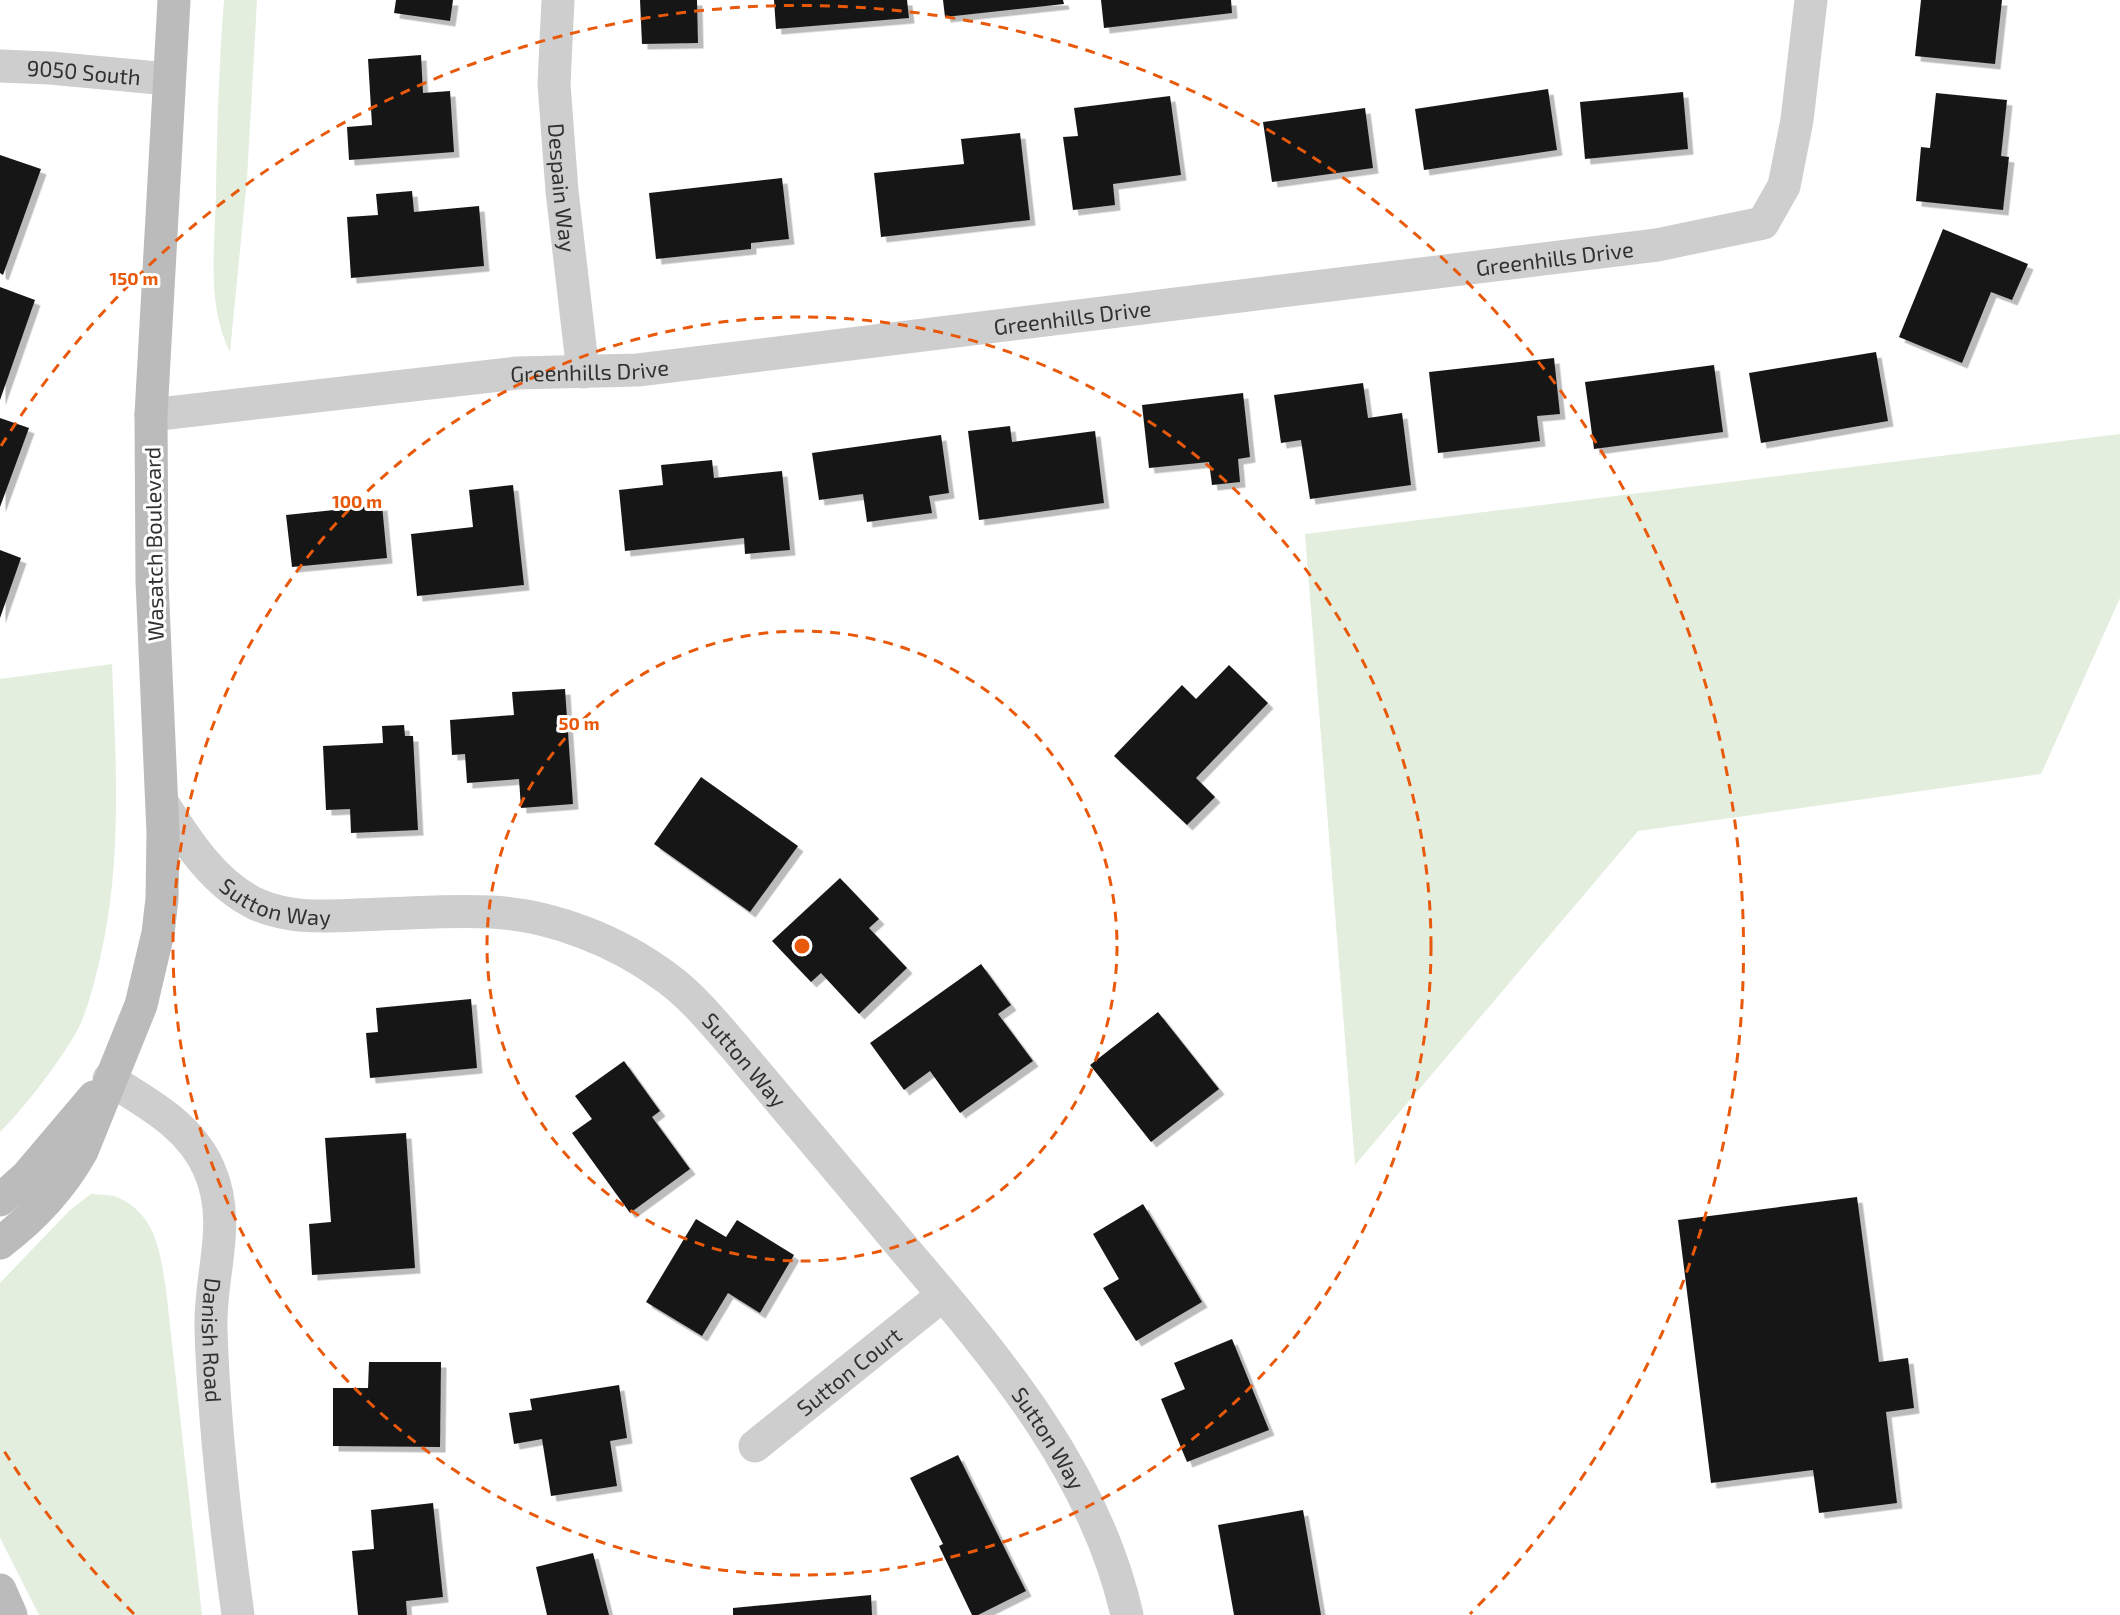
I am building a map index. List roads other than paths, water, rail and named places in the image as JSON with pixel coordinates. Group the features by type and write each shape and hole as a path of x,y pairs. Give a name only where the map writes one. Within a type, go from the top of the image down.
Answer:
{"main road":[{"name":"Wasatch Boulevard","path":"0,1243 33,1214 71,1169 82,1151 141,1005 156,942 163,865 152,581 151,415 174,0"},
{"name":"Wasatch Boulevard","path":"0,1200 27,1176 109,1080"},
{"path":"0,1590 11,1615"}],"street":[{"name":"Despain Way","path":"558,0 554,84 562,191 583,372"},
{"name":"Greenhills Drive","path":"151,415 517,374 638,370 1657,245 1763,223 1784,186 1797,120 1811,0"},
{"name":"9050 South","path":"0,66 50,68 168,79"},
{"name":"Sutton Way","path":"162,802 187,841 208,866 243,897 275,911 311,916 468,912 517,915 543,920 589,935 640,960 668,978 701,1008 943,1294 1018,1387 1069,1468 1110,1556 1127,1615"},
{"name":"Danish Road","path":"109,1080 173,1121 189,1137 209,1170 220,1204 221,1241 210,1299 211,1333 221,1480 238,1615"},
{"name":"Sutton Court","path":"755,1446 943,1294"}]}
